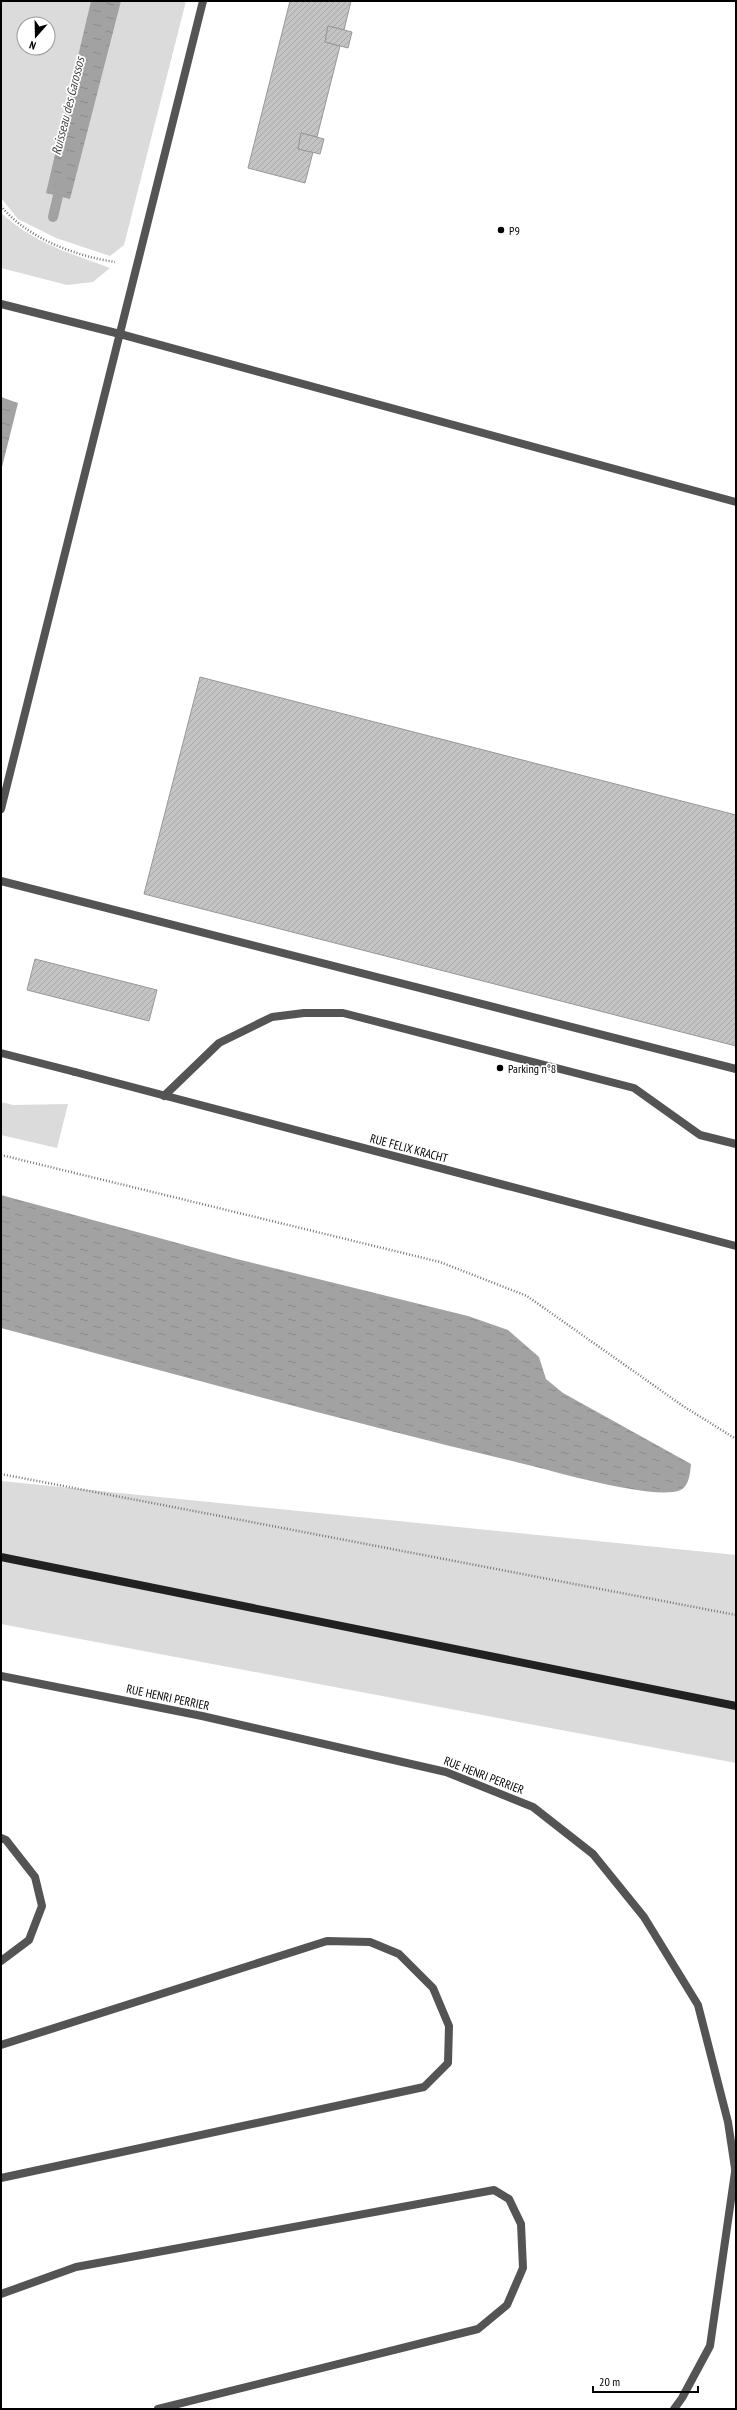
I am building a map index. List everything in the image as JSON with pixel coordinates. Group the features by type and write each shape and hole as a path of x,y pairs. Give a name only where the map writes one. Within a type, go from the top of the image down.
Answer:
{"main road":[{"path":"1,1557 736,1706"}],"street":[{"path":"1,809 203,1"},
{"path":"1,304 120,334 736,502"},
{"path":"1,881 736,1069"},
{"path":"164,1096 219,1043 272,1017 304,1013 343,1013 634,1088 700,1135 736,1144"},
{"name":"RUE FELIX KRACHT","path":"1,1054 75,1072 736,1246"},
{"name":"RUE HENRI PERRIER","path":"1,1676 202,1716 446,1772 533,1807 593,1854 644,1917 698,2005 728,2122 736,2173 710,2346 682,2398 674,2409"},
{"path":"1,1838 6,1840 35,1877 42,1906 29,1940 1,1960"},
{"path":"1,2045 328,1940 370,1942 399,1954 433,1988 449,2026 448,2063 424,2087 1,2178"},
{"path":"1,2294 83,2266 494,2190 509,2199 521,2224 523,2268 507,2306 478,2328 158,2409"}],"path":[{"path":"1,206 28,232 102,260 119,262"},
{"path":"1,1155 440,1262 527,1296 683,1406 736,1439"},
{"path":"1,1474 736,1614"}],"shaded area":[{"path":"1,1 186,1 124,245 110,256 56,238 18,219 1,198"},
{"path":"1,213 14,224 40,240 66,252 110,268 93,282 67,285 1,268"},
{"path":"1,1102 13,1105 68,1104 57,1148 1,1135"},
{"path":"1,1481 736,1555 736,1763 1,1624"}],"water":[{"path":"91,1 121,1 70,199 46,193"},
{"path":"1,397 18,403 1,471"},
{"path":"1,1195 229,1257 468,1316 508,1330 539,1357 546,1379 563,1393 691,1464 687,1484 678,1491 664,1492 623,1488 600,1483 325,1414 1,1328"}],"building":[{"path":"290,1 351,1 344,30 328,26 325,42 340,46 317,137 301,133 298,149 313,152 305,183 248,168"},
{"path":"328,26 352,32 348,48 325,42"},
{"path":"301,133 324,139 320,154 298,149"},
{"path":"200,677 736,815 736,1046 144,894"},
{"path":"35,959 157,990 149,1021 27,990"}],"waterway":[{"name":"Ruisseau des Garossos","path":"53,217 61,183"}],"place":[{"name":"P9","path":"501,230"},
{"name":"Parking n°8","path":"500,1068"}]}
